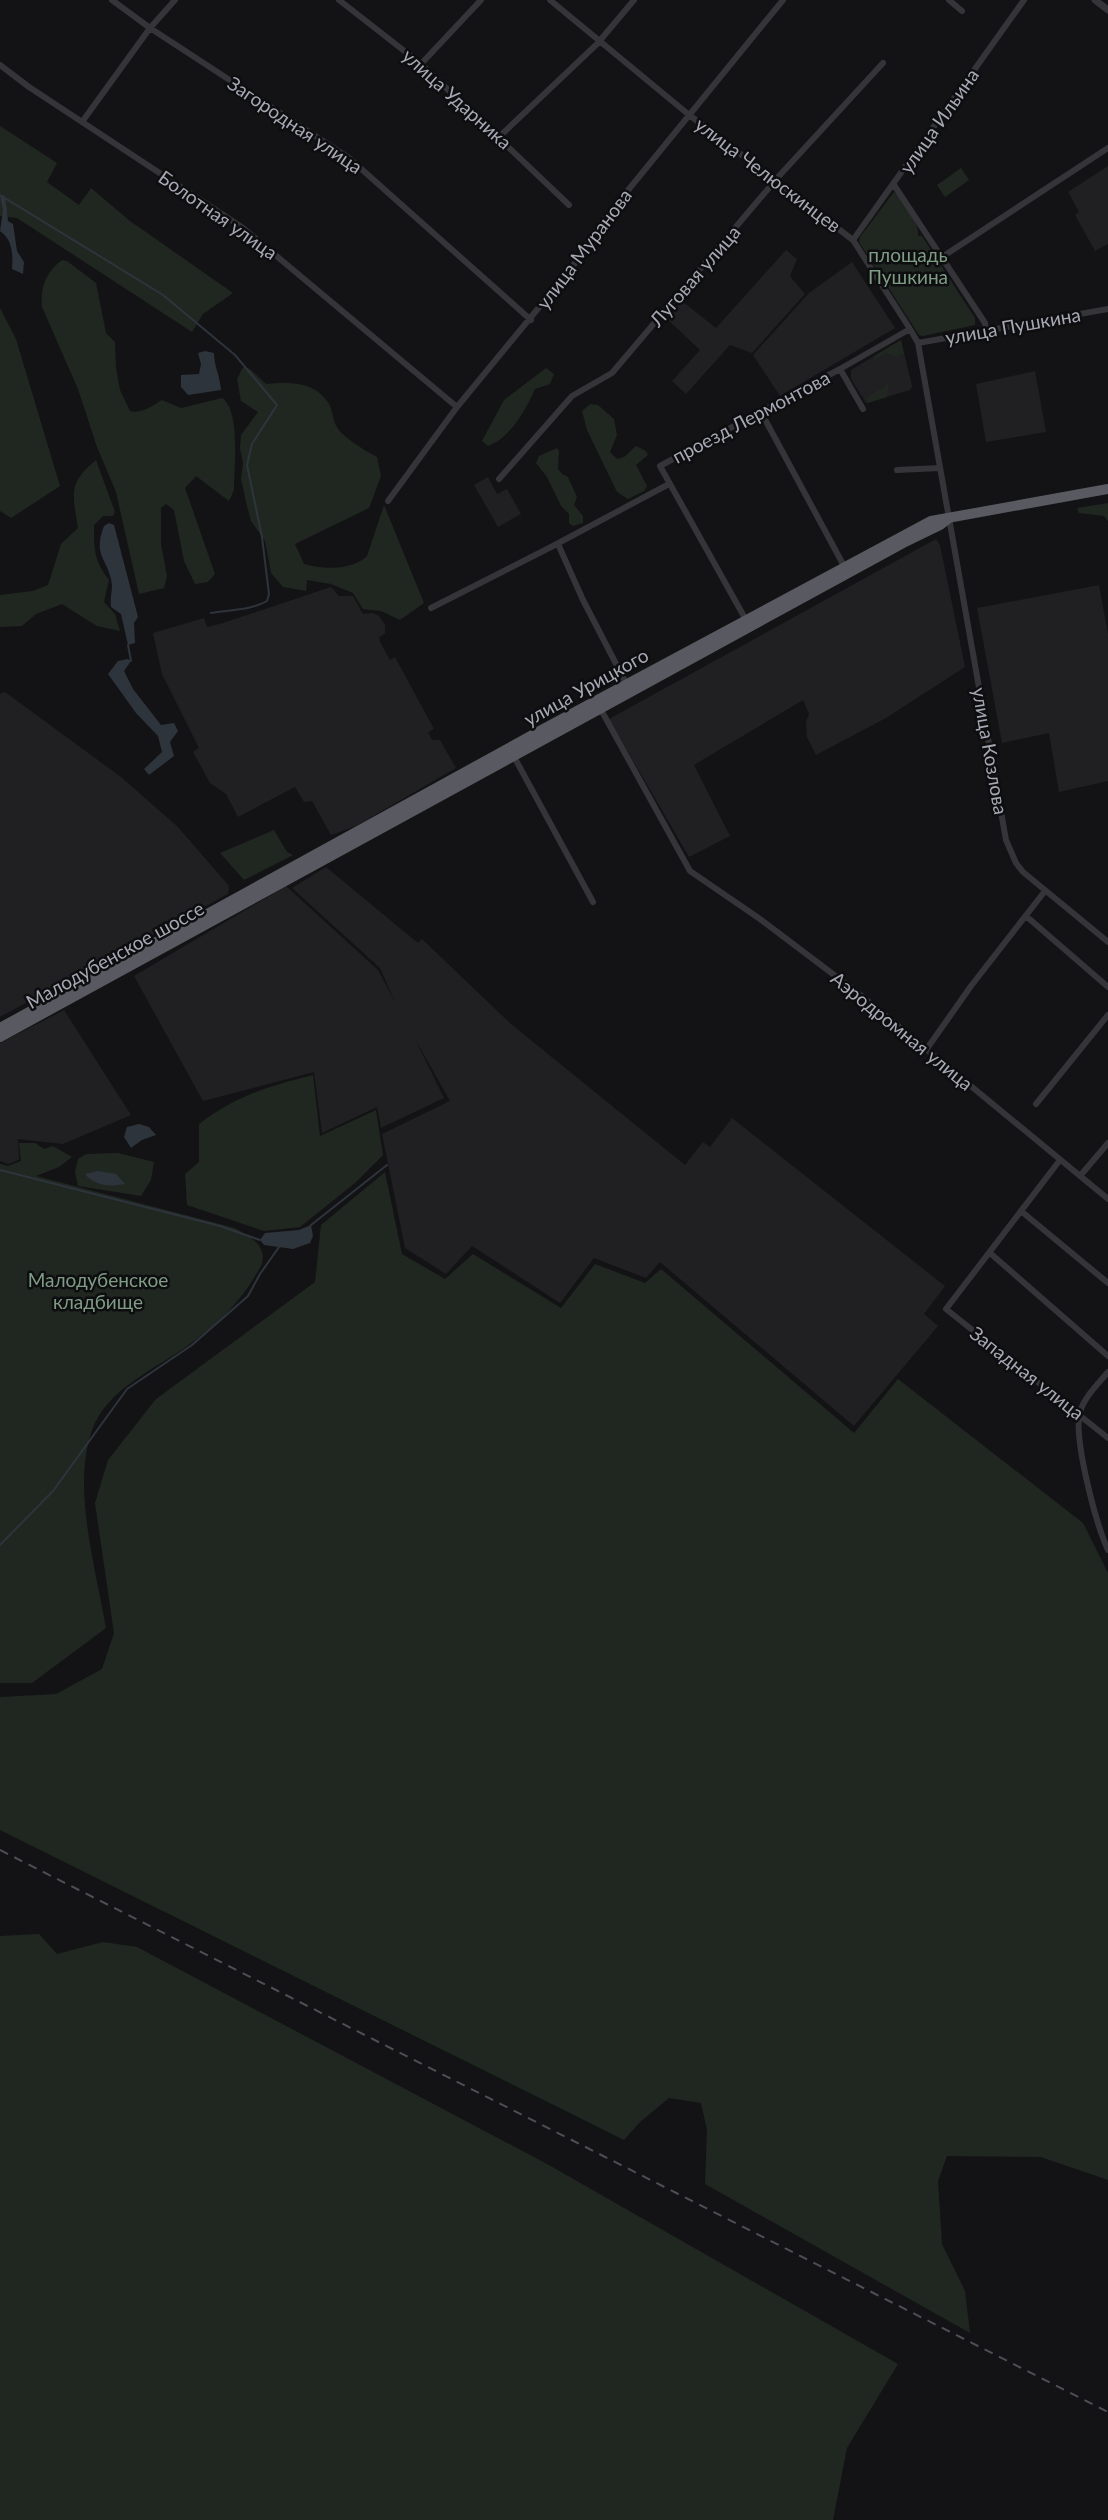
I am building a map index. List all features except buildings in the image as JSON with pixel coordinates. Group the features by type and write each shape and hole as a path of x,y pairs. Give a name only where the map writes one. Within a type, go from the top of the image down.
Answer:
{"highway":[{"name":"улица Урицкого","path":"512,752 600,708 628,688 746,620 931,521 1108,489"},
{"name":"улица Урицкого","path":"244,899 628,688 940,525 949,517"},
{"name":"Малодубенское шоссе","path":"0,1028 244,899"},
{"name":"Малодубенское шоссе","path":"0,1037 244,899"}],"street":[{"name":"Загородная улица","path":"112,0 150,28 349,158 531,320"},
{"path":"82,122 150,28 175,0"},
{"name":"улица Ударника","path":"339,0 421,64 569,205"},
{"path":"421,64 481,0"},
{"name":"улица Челюскинцев","path":"550,0 688,114 853,240 918,343 949,517"},
{"path":"499,137 600,42 634,0"},
{"name":"улица Муранова","path":"388,501 457,407 573,266 603,221 783,0"},
{"path":"949,0 962,11"},
{"name":"улица Ильина","path":"853,240 1024,0"},
{"path":"1095,0 1108,10"},
{"name":"Луговая улица","path":"499,479 572,396 612,373 776,182 883,63"},
{"name":"Болотная улица","path":"0,65 29,88 243,228 457,407"},
{"path":"942,257 1108,148"},
{"path":"894,185 985,323 986,330"},
{"name":"улица Пушкина","path":"918,343 1108,309"},
{"name":"проезд Лермонтова","path":"431,608 669,484 660,466 910,329"},
{"path":"840,369 863,409"},
{"path":"761,412 844,566"},
{"path":"897,470 940,468"},
{"path":"669,484 746,620"},
{"name":"улица Козлова","path":"949,517 1006,840 1023,872 1108,942"},
{"path":"558,544 628,688"},
{"name":"Аэродромная улица","path":"600,708 690,871 760,919 858,993 1108,1199"},
{"path":"512,752 593,902"},
{"path":"926,1050 971,985 1045,891"},
{"path":"1026,916 1108,986"},
{"path":"1037,1104 1108,1014"},
{"path":"1080,1176 1108,1143"},
{"path":"1060,1160 989,1253 1108,1356"},
{"path":"1021,1211 1108,1283"},
{"name":"Западная улица","path":"989,1253 946,1309 1108,1437"},
{"path":"1108,1372 1086,1399 1080,1413 1079,1433 1094,1509 1108,1550"}],"shaded area":[{"path":"1108,166 1108,244 1095,251 1075,215 1079,212 1068,192"},
{"path":"0,195 5,196 8,221 13,224 17,251 24,262 23,274 12,269 10,243 0,231 3,210"},
{"path":"786,250 797,259 790,276 805,294 752,353 730,345 686,394 672,381 700,350 666,318 682,301 716,328"},
{"path":"852,262 895,328 780,396 753,355 809,293"},
{"path":"901,340 912,386 910,390 866,403 851,379 851,370"},
{"path":"198,353 214,353 221,390 188,395 181,387 181,375 199,374 201,364"},
{"path":"1035,371 1046,432 986,442 976,384"},
{"path":"488,477 497,494 507,489 521,514 498,527 474,485"},
{"path":"109,523 114,525 138,617 134,623 135,643 128,645 121,614 111,607 112,585 100,551 104,526"},
{"path":"936,539 940,545 965,667 886,718 816,755 807,737 806,721 809,714 803,700 694,765 730,836 689,857 609,719"},
{"path":"1099,585 1108,634 1108,781 1059,792 1049,733 1002,743 977,608"},
{"path":"331,587 339,596 353,596 363,614 373,613 379,616 385,625 385,633 379,638 381,644 390,660 395,657 434,729 428,732 432,740 440,740 456,768 356,826 331,835 312,801 304,802 295,787 238,817 226,794 210,783 193,752 199,748 162,674 153,633 204,618 207,627 223,623"},
{"path":"118,661 131,661 124,671 133,689 161,725 174,723 178,731 170,742 174,756 149,775 144,769 162,752 158,736 136,713 108,674"},
{"path":"5,692 121,777 178,827 229,886 228,894 0,1017 0,694"},
{"path":"326,867 418,943 422,939 511,1024 685,1165 703,1142 710,1147 732,1118 945,1286 924,1314 938,1326 854,1426 660,1262 646,1278 594,1258 560,1303 472,1246 446,1274 405,1248 382,1134 450,1101 414,1037 444,1098 381,1128 377,1107 322,1133 314,1072 203,1101 134,976 286,886 378,970 396,1004 380,968 292,888"},
{"path":"64,1010 131,1115 63,1144 18,1139 19,1160 8,1164 0,1161 0,1043"},
{"path":"139,1124 149,1127 156,1135 131,1148 124,1137 127,1127"},
{"path":"98,1171 116,1174 125,1184 103,1185 85,1174"},
{"path":"311,1225 313,1236 310,1243 293,1249 264,1245 260,1240 265,1233 299,1230"}],"green space":[{"path":"0,126 57,163 47,182 79,205 91,188 130,221 233,293 203,314 192,332 17,218 0,216"},
{"path":"961,168 969,180 945,197 937,185"},
{"name":"площадь Пушкина","path":"894,192 911,213 917,225 918,236 922,236 975,318 975,325 919,335 859,242"},
{"path":"62,260 96,283 106,333 115,342 120,390 130,411 143,410 162,400 181,408 222,398 228,405 235,441 234,490 229,501 196,476 185,488 215,574 208,582 195,584 184,561 174,510 166,504 161,508 161,544 167,576 164,588 139,594 116,492 97,447 78,389 42,307 45,281"},
{"path":"0,308 16,339 60,486 11,518 0,511"},
{"path":"901,340 904,354 896,357 886,353 875,360 874,356"},
{"path":"243,367 250,369 266,384 300,384 321,394 329,404 340,431 377,457 381,476 369,508 295,544 304,564 329,568 361,561 367,556 384,505 424,603 400,620 381,611 363,609 353,593 331,584 307,580 306,591 283,587 271,573 265,541 251,521 241,479 241,435 258,412 241,401 237,379"},
{"path":"546,368 554,374 550,384 535,389 510,430 488,446 482,441 504,400"},
{"path":"889,383 887,397 868,403 866,399"},
{"path":"590,404 598,405 614,419 617,435 610,452 617,459 624,457 636,446 646,451 648,455 636,465 647,486 644,491 628,499 617,492 587,430 582,411"},
{"path":"557,448 558,469 568,477 577,497 574,505 583,516 583,523 573,526 569,523 569,514 561,506 547,477 536,463 539,456"},
{"path":"96,460 115,512 113,516 103,516 94,525 95,548 100,566 109,580 104,602 115,614 120,631 97,626 62,604 36,614 22,626 0,627 0,595 33,591 48,585 61,544 78,528 74,498 76,483"},
{"path":"1108,503 1108,521 1104,516 1079,513 1077,508"},
{"path":"274,830 287,852 293,855 244,880 220,853"},
{"path":"313,1075 320,1136 376,1110 383,1155 355,1183 300,1227 264,1231 187,1205 185,1174 199,1162 199,1124 226,1106 253,1093"},
{"name":"Малодубенское кладбище","path":"19,1143 35,1143 44,1149 53,1146 72,1157 59,1167 36,1176 235,1228 258,1244 263,1259 249,1285 222,1318 185,1348 127,1386 103,1409 95,1423 84,1471 84,1497 91,1552 106,1628 32,1683 0,1683 0,1164 8,1166 21,1161"},
{"path":"118,1153 154,1162 151,1180 141,1196 78,1186 75,1172 78,1159 86,1154"},
{"path":"385,1172 402,1254 445,1279 473,1254 561,1308 595,1264 645,1283 661,1269 854,1433 898,1379 1083,1523 1108,1573 1108,2180 1041,2157 947,2156 938,2181 942,2244 965,2291 970,2333 705,2184 707,2130 701,2103 669,2098 640,2122 624,2140 0,1830 0,1697 56,1694 102,1669 114,1633 95,1503 108,1460 156,1399 315,1282 321,1225"},
{"path":"39,1934 57,1954 103,1942 137,1947 547,2164 898,2364 847,2448 833,2520 0,2520 0,1936"}],"waterway":[{"path":"0,195 163,295 235,355 277,405 252,444 247,465 262,537 269,594 267,601 247,608 211,613"},
{"path":"128,645 131,661"},
{"path":"311,1225 387,1165"},
{"path":"0,1170 220,1226 260,1240"},
{"path":"0,1545 53,1491 127,1389 192,1345 248,1296 279,1247"}],"railway":[{"path":"0,1850 1108,2412"}]}
